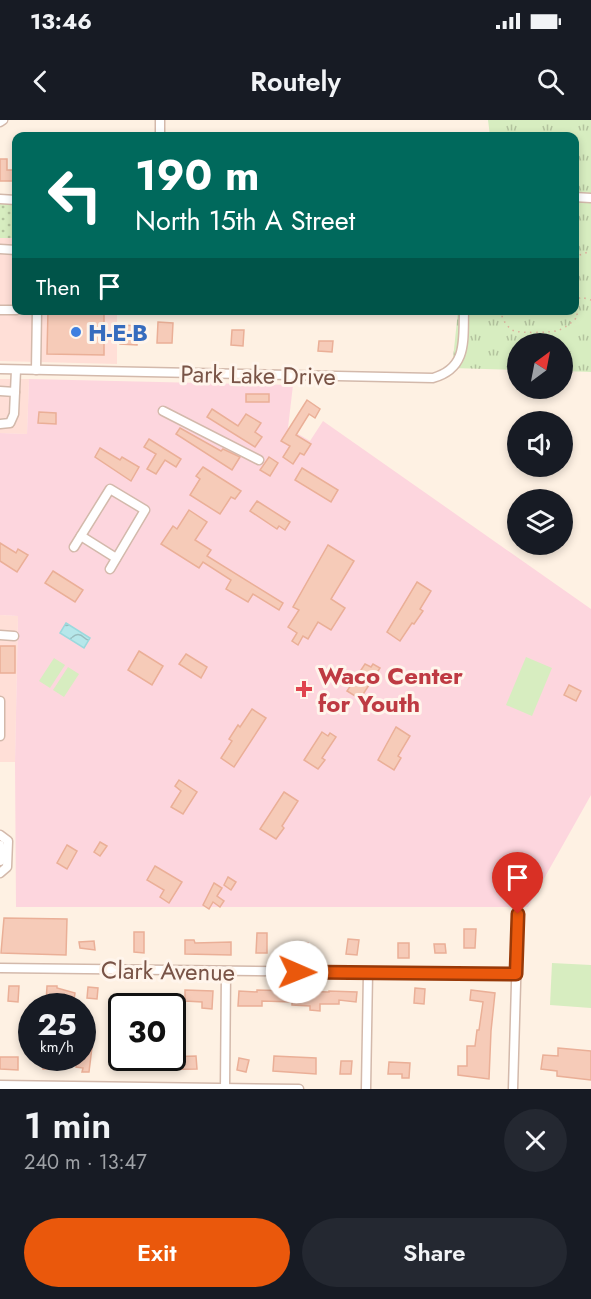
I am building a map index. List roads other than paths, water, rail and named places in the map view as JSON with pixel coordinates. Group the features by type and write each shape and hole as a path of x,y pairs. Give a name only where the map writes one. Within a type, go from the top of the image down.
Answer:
{"street":[{"path":"36,370 37,315"},
{"name":"Park Lake Drive","path":"0,369 433,378 452,368 461,354 464,315"},
{"path":"0,424 12,421 16,370"},
{"path":"0,391 15,392"},
{"path":"163,411 259,460"},
{"path":"74,547 110,489 145,510 110,569"},
{"path":"81,536 116,558"},
{"path":"0,635 14,636"},
{"path":"0,701 0,736"},
{"path":"0,835 8,841 8,867 0,873"},
{"path":"0,845 0,861"},
{"path":"513,1089 518,914"},
{"name":"Clark Avenue","path":"0,968 516,974"},
{"path":"225,972 225,1089"},
{"path":"366,1089 368,973"},
{"path":"0,1084 299,1089"}],"water":[{"path":"66,623 90,638 84,648 60,633"}],"place":[{"name":"H-E-B","path":"76,332"},
{"name":"Waco Center for Youth","path":"304,689"}]}
